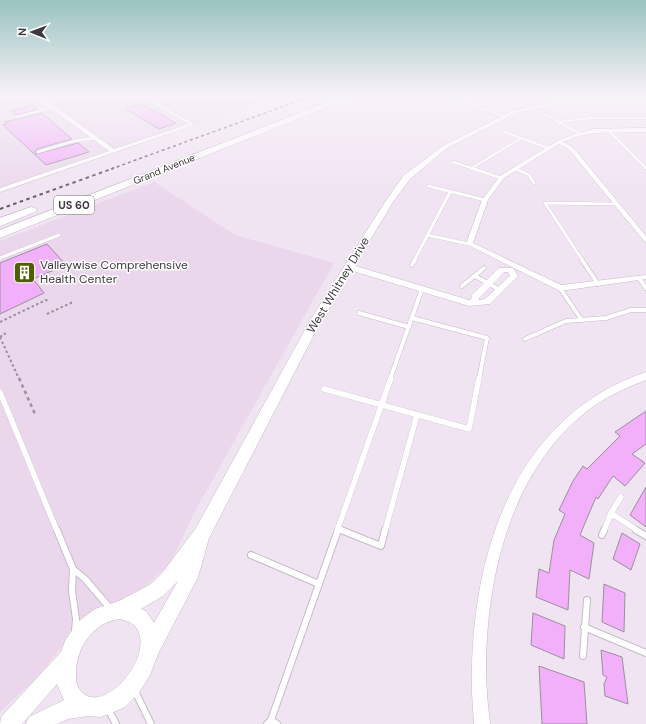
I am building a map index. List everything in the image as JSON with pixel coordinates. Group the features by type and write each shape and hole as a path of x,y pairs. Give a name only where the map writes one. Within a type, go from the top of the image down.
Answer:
{"highway":[{"name":"Grand Avenue","path":"78,193 245,130"},
{"name":"Grand Avenue","path":"0,234 265,130"},
{"name":"US 60","path":"0,222 49,204"}],"street":[{"path":"84,130 114,151"},
{"name":"West Whitney Drive","path":"8,724 67,659 75,641 86,627 98,616 141,600 157,590 169,578 202,534 315,322 389,202 407,177 428,159 445,147 479,130"},
{"path":"646,130 608,130 581,134 558,142 501,178 485,200 468,244 512,268 560,288 646,277"},
{"path":"0,190 170,132"},
{"path":"558,142 569,147 574,152 646,240"},
{"path":"349,267 465,302 475,303 486,302 500,290 514,276 512,268"},
{"path":"475,303 474,297 488,283 502,270 512,268"},
{"path":"482,724 479,670 485,601 490,566 500,531 512,503 523,482 548,443 565,424 607,392 646,376"},
{"name":"West Whitney Drive","path":"150,649 192,571 202,534"},
{"name":"West Whitney Drive","path":"36,724 66,709 86,707 99,708 114,704 127,694 139,681 146,665 150,649 150,636 146,625 140,616 131,611 116,610"},
{"name":"West Whitney Drive","path":"67,659 66,684 70,694 77,702 86,707"}],"lane":[{"path":"170,132 176,130"},
{"path":"573,130 581,134"},
{"path":"608,130 646,168"},
{"path":"504,132 548,148"},
{"path":"38,152 74,141 95,138"},
{"path":"472,168 521,138"},
{"path":"453,162 501,178"},
{"path":"516,169 528,175 534,184"},
{"path":"428,186 485,200"},
{"path":"412,265 450,192"},
{"path":"598,284 545,203 616,204"},
{"path":"0,258 59,235"},
{"path":"427,235 468,244"},
{"path":"462,286 484,268"},
{"path":"475,276 500,290"},
{"path":"639,278 646,288"},
{"path":"560,288 581,319"},
{"path":"272,723 422,289"},
{"path":"525,339 566,321 606,318 632,310 646,310"},
{"path":"359,313 409,327"},
{"path":"324,389 469,429 487,338 412,318"},
{"path":"0,392 73,569 72,592 76,619 75,641"},
{"path":"339,529 381,546 418,416"},
{"path":"602,535 611,513 621,497"},
{"path":"611,513 646,536"},
{"path":"251,554 319,584"},
{"path":"73,569 116,610"},
{"path":"583,656 587,600"},
{"path":"584,627 646,653"},
{"path":"133,687 151,724"},
{"path":"106,706 116,724"}],"path":[{"path":"0,322 46,300 49,301"},
{"path":"47,314 73,302"},
{"path":"4,333 5,334 0,337 35,414"}],"shaded area":[{"path":"0,130 181,130 0,193"},
{"path":"154,182 235,235 334,263 194,513 170,564 143,588 62,646 37,678 0,712 0,241"}],"building":[{"path":"8,130 61,130 72,139 37,149 35,152 36,154 78,143 89,152 46,165"},
{"name":"Valleywise Comprehensive Health Center","path":"47,244 66,265 33,279 44,293 0,314 0,263"},
{"path":"646,411 646,444 632,454 645,463 625,486 613,476 598,499 596,497 580,535 594,543 589,579 570,570 568,610 536,597 539,569 549,573 554,540 565,514 559,510 573,481 583,466 587,469 620,436 615,432"},
{"path":"646,487 646,527 630,515"},
{"path":"622,533 640,544 631,570 613,559"},
{"path":"604,584 625,593 624,632 602,622"},
{"path":"533,613 565,626 564,659 531,645"},
{"path":"601,650 622,657 628,704 605,696 604,684 607,677 603,675"},
{"path":"539,666 584,682 587,724 542,724"}],"railway":[{"path":"111,169 219,130"},
{"path":"0,209 114,168"}],"place":[{"name":"Valleywise Comprehensive Health Center","path":"25,272"}]}
